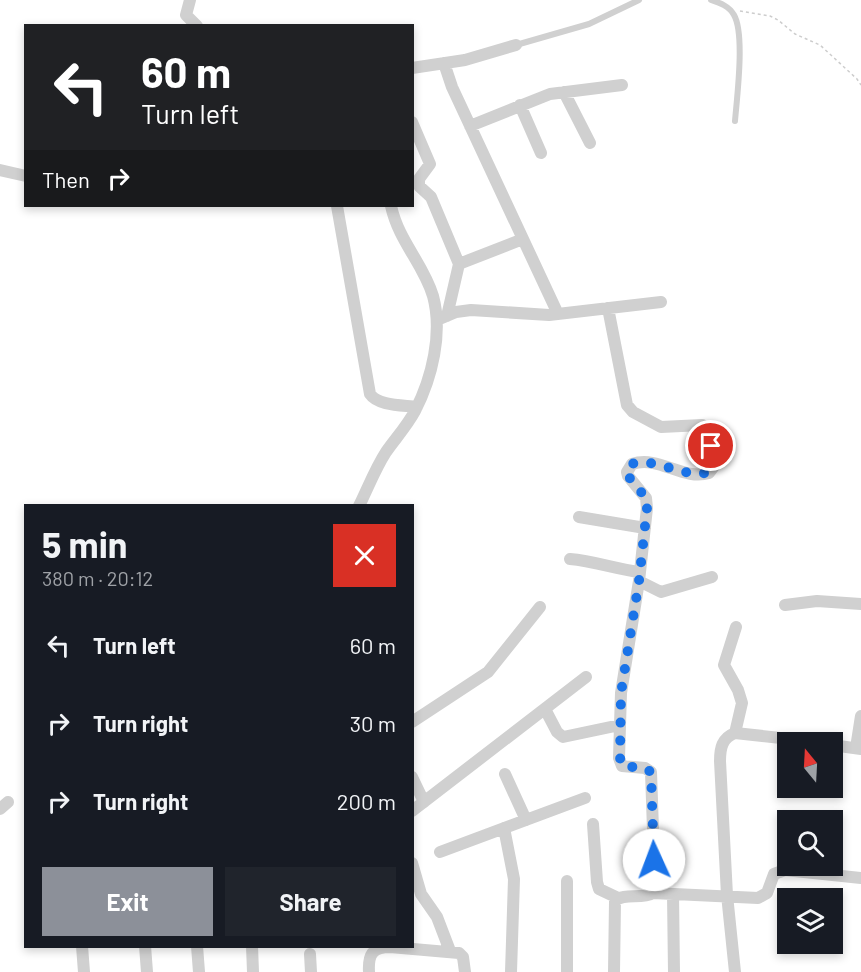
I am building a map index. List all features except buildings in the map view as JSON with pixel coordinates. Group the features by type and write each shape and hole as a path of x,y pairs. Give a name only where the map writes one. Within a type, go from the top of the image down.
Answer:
{"street":[{"path":"190,0 186,15 195,24"},
{"path":"414,68 487,54 516,45"},
{"path":"444,63 470,126 558,314"},
{"path":"470,126 550,94 622,85"},
{"path":"564,92 590,143"},
{"path":"520,105 541,153"},
{"path":"360,504 382,458 417,407 426,386 442,318 459,264 431,197 419,186 419,179 430,164 414,127"},
{"path":"0,170 24,176"},
{"path":"337,207 370,394 375,400 382,402 417,407"},
{"path":"391,207 401,237 428,282 442,318"},
{"path":"459,264 523,239"},
{"path":"442,318 471,309 558,314 661,302"},
{"path":"608,308 627,405 633,412 661,427 702,425 715,460 714,469 702,475 645,462 632,464 628,468 628,476 641,490 647,502 640,577 621,693 620,758 622,766 645,768 651,772 653,893"},
{"path":"579,517 645,528"},
{"path":"570,559 596,562 623,570 640,577 661,592 712,577"},
{"path":"785,605 817,601 861,604"},
{"path":"414,721 488,672 540,607"},
{"path":"735,733 742,703 738,690 724,665 736,627"},
{"path":"414,810 586,677"},
{"path":"545,709 557,732 564,737 620,725"},
{"path":"843,746 859,748 861,716"},
{"path":"735,972 727,895 720,752 725,740 735,733 777,738"},
{"path":"505,774 526,820"},
{"path":"414,781 424,802"},
{"path":"440,852 585,798"},
{"path":"593,824 599,889 618,898 646,897 653,893 763,897 774,874 785,870 861,878"},
{"path":"504,828 514,879 512,972"},
{"path":"414,870 421,894 437,917 450,951"},
{"path":"567,881 567,972"},
{"path":"673,894 674,972"},
{"path":"614,972 613,906 618,898"},
{"path":"82,948 84,972"},
{"path":"145,948 147,972"},
{"path":"197,948 199,972"},
{"path":"252,948 253,972"},
{"path":"369,972 370,956 379,948"},
{"path":"398,948 450,951 464,957 465,972"},
{"path":"310,954 311,972"}],"lane":[{"path":"516,45 589,24 639,0"},
{"path":"711,0 723,4 738,22 735,120"}],"path":[{"path":"730,10 770,16 778,20 795,34 830,53 861,85"}],"route":[{"path":"654,860 651,772 649,769 622,766 620,763 621,693 639,581 647,508 646,498 627,472 632,464 645,462 702,475 714,469 715,460 711,446"}]}
